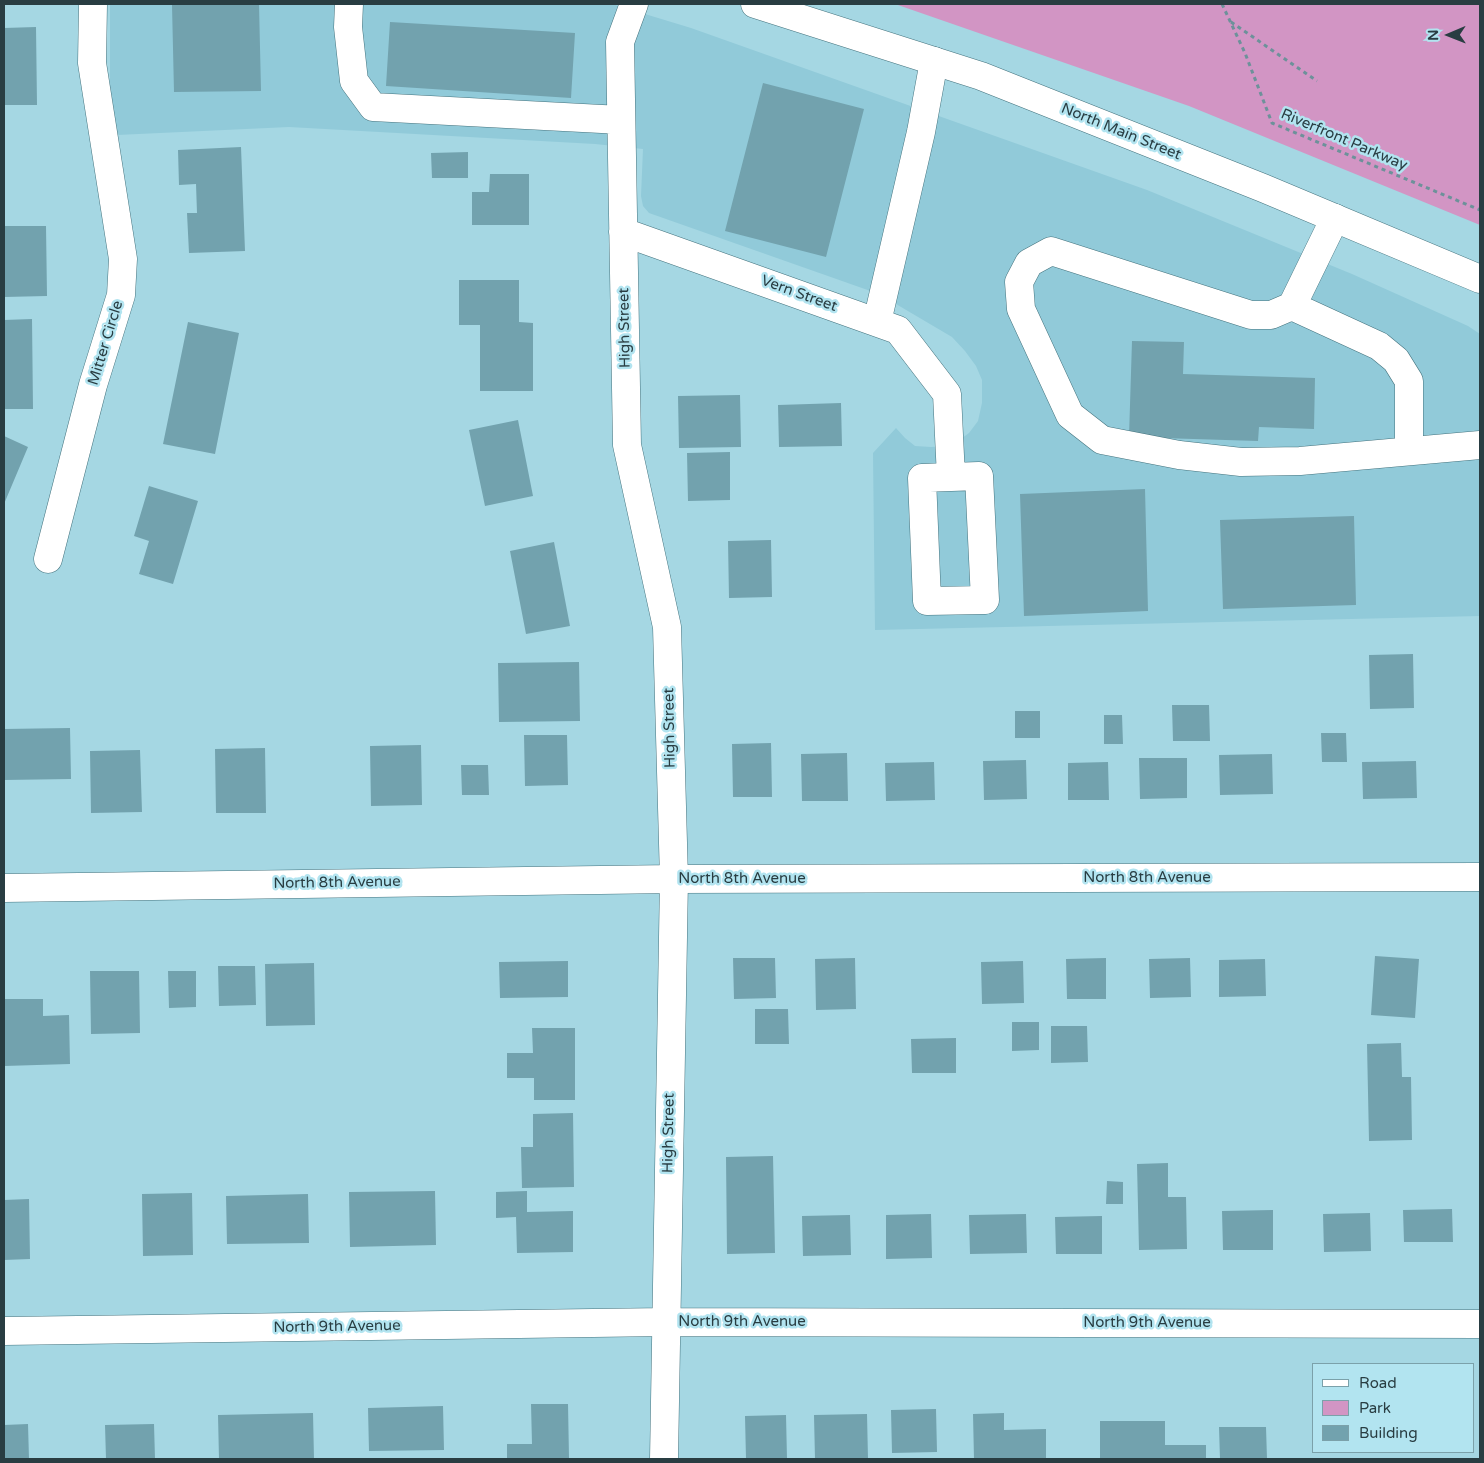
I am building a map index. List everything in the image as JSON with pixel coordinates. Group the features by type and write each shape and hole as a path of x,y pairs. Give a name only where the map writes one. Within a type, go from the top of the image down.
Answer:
{"street":[{"name":"Mitter Circle","path":"48,560 93,385 121,295 123,259 92,63 93,4"},
{"path":"349,4 348,27 354,81 373,107 621,120"},
{"name":"High Street","path":"634,4 620,42 627,445 667,627 674,880 664,1459"},
{"name":"North Main Street","path":"755,4 981,76 1335,218 1480,279"},
{"path":"877,322 921,132 934,61"},
{"path":"1335,218 1292,306 1271,315 1251,315 1051,251 1029,263 1019,282 1021,309 1070,415 1102,440 1179,455 1241,462 1300,461 1480,445"},
{"name":"Vern Street","path":"623,232 898,330 947,394 951,477"},
{"path":"1292,306 1378,346 1396,360 1409,381 1409,450"},
{"path":"980,476 985,600 927,601 922,478 951,477 980,476"},
{"name":"North 8th Avenue","path":"4,888 674,880 1480,877"},
{"name":"North 9th Avenue","path":"4,1331 666,1322 1480,1324"}],"path":[{"name":"Riverfront Parkway","path":"1222,4 1245,53 1272,123 1480,210"},
{"name":"Riverfront Parkway","path":"1231,22 1317,81"}],"shaded area":[{"path":"110,4 612,4 691,28 1147,190 1352,274 1468,326 1480,334 1480,616 875,630 873,453 896,428 915,446 945,446 958,441 969,433 978,421 982,403 982,380 976,366 952,337 879,294 649,213 643,206 641,196 643,149 595,144 289,127 117,135 110,88"}],"green space":[{"path":"895,4 1480,4 1480,225 1189,106"}],"building":[{"path":"259,4 261,91 174,92 172,5"},
{"path":"390,22 575,33 571,98 386,86"},
{"path":"36,27 37,105 4,105 4,28"},
{"path":"763,83 864,109 826,257 725,231"},
{"path":"241,147 245,251 189,253 187,213 197,213 196,184 179,185 178,150"},
{"path":"468,152 468,178 432,178 431,153"},
{"path":"490,174 529,174 529,225 472,225 472,192 489,192"},
{"path":"4,226 46,226 47,296 4,297"},
{"path":"459,280 519,280 519,322 533,323 533,391 480,391 480,325 459,325"},
{"path":"32,319 33,409 4,409 4,320"},
{"path":"188,322 239,333 215,454 163,444"},
{"path":"1132,341 1184,342 1183,374 1315,378 1314,429 1259,427 1258,441 1129,437"},
{"path":"740,395 741,447 679,448 678,396"},
{"path":"841,403 842,446 779,447 778,405"},
{"path":"518,420 533,496 485,506 469,430"},
{"path":"4,436 28,447 4,504"},
{"path":"730,452 730,500 688,501 687,453"},
{"path":"149,486 198,501 173,584 139,574 149,541 134,536"},
{"path":"1145,489 1148,611 1024,616 1020,494"},
{"path":"1354,516 1356,605 1223,609 1220,520"},
{"path":"771,540 772,597 729,598 728,541"},
{"path":"554,542 570,626 526,634 510,551"},
{"path":"1413,654 1414,708 1370,709 1369,655"},
{"path":"579,662 580,721 499,722 498,663"},
{"path":"1172,705 1209,705 1210,741 1173,741"},
{"path":"1015,711 1040,711 1040,738 1015,738"},
{"path":"1104,715 1122,715 1123,744 1104,744"},
{"path":"70,728 71,779 4,780 4,729"},
{"path":"1321,733 1346,733 1347,762 1322,762"},
{"path":"524,735 567,735 568,785 525,786"},
{"path":"771,743 772,797 733,797 732,744"},
{"path":"421,745 422,805 371,806 370,746"},
{"path":"265,748 266,813 216,813 215,749"},
{"path":"140,750 142,812 91,813 90,751"},
{"path":"847,753 848,801 802,801 801,754"},
{"path":"1272,754 1273,794 1220,795 1219,755"},
{"path":"1139,758 1187,758 1187,798 1140,799"},
{"path":"1026,760 1027,799 984,800 983,761"},
{"path":"1416,761 1417,798 1363,799 1362,762"},
{"path":"934,762 935,800 886,801 885,763"},
{"path":"1108,762 1109,800 1068,800 1068,763"},
{"path":"461,765 488,765 489,795 462,795"},
{"path":"1375,956 1419,959 1415,1018 1371,1015"},
{"path":"733,958 775,958 776,998 734,999"},
{"path":"855,958 856,1009 816,1010 815,959"},
{"path":"1106,958 1106,999 1067,999 1066,959"},
{"path":"1190,958 1191,997 1150,998 1149,959"},
{"path":"1265,959 1266,996 1219,997 1219,960"},
{"path":"568,961 568,997 500,998 499,962"},
{"path":"1023,961 1024,1003 982,1004 981,962"},
{"path":"314,963 315,1025 266,1026 265,964"},
{"path":"218,966 255,966 256,1005 219,1006"},
{"path":"90,971 139,971 140,1033 91,1034"},
{"path":"168,971 196,971 196,1007 169,1008"},
{"path":"4,999 43,999 43,1016 69,1015 70,1064 4,1066"},
{"path":"755,1009 788,1009 789,1044 755,1044"},
{"path":"1012,1022 1039,1022 1039,1050 1012,1051"},
{"path":"1051,1026 1087,1026 1088,1062 1051,1063"},
{"path":"532,1028 575,1028 575,1100 534,1100 534,1078 507,1078 507,1053 533,1053"},
{"path":"956,1038 956,1073 912,1073 911,1039"},
{"path":"1401,1043 1402,1077 1411,1077 1412,1140 1369,1141 1367,1044"},
{"path":"573,1113 574,1187 522,1188 521,1147 533,1147 533,1114"},
{"path":"773,1156 775,1253 727,1254 726,1157"},
{"path":"1168,1163 1168,1197 1186,1197 1187,1249 1139,1250 1137,1164"},
{"path":"1107,1181 1123,1182 1123,1204 1106,1204"},
{"path":"435,1191 436,1245 350,1247 349,1192"},
{"path":"527,1191 527,1212 573,1211 573,1252 517,1253 516,1217 496,1218 496,1192"},
{"path":"192,1193 193,1255 143,1256 142,1194"},
{"path":"308,1194 309,1243 227,1244 226,1196"},
{"path":"29,1199 30,1259 4,1260 4,1200"},
{"path":"1452,1209 1453,1242 1404,1242 1403,1210"},
{"path":"1273,1210 1273,1250 1223,1250 1222,1211"},
{"path":"1370,1213 1371,1251 1324,1252 1323,1214"},
{"path":"931,1214 932,1258 886,1259 886,1215"},
{"path":"1026,1214 1027,1253 970,1254 969,1215"},
{"path":"850,1215 851,1255 803,1256 802,1216"},
{"path":"1102,1216 1102,1254 1056,1254 1055,1217"},
{"path":"531,1404 568,1404 569,1458 507,1459 507,1444 532,1444"},
{"path":"443,1406 444,1450 369,1451 368,1408"},
{"path":"936,1409 937,1452 892,1453 891,1410"},
{"path":"313,1413 314,1459 219,1459 218,1415"},
{"path":"1004,1413 1004,1430 1046,1429 1046,1459 974,1459 973,1414"},
{"path":"867,1414 868,1459 815,1459 814,1415"},
{"path":"786,1415 787,1459 746,1459 745,1416"},
{"path":"1100,1421 1165,1421 1165,1445 1206,1445 1206,1459 1100,1459"},
{"path":"28,1424 29,1459 4,1459 4,1425"},
{"path":"154,1424 155,1459 106,1459 105,1425"},
{"path":"1219,1427 1266,1427 1267,1459 1220,1459"}]}
